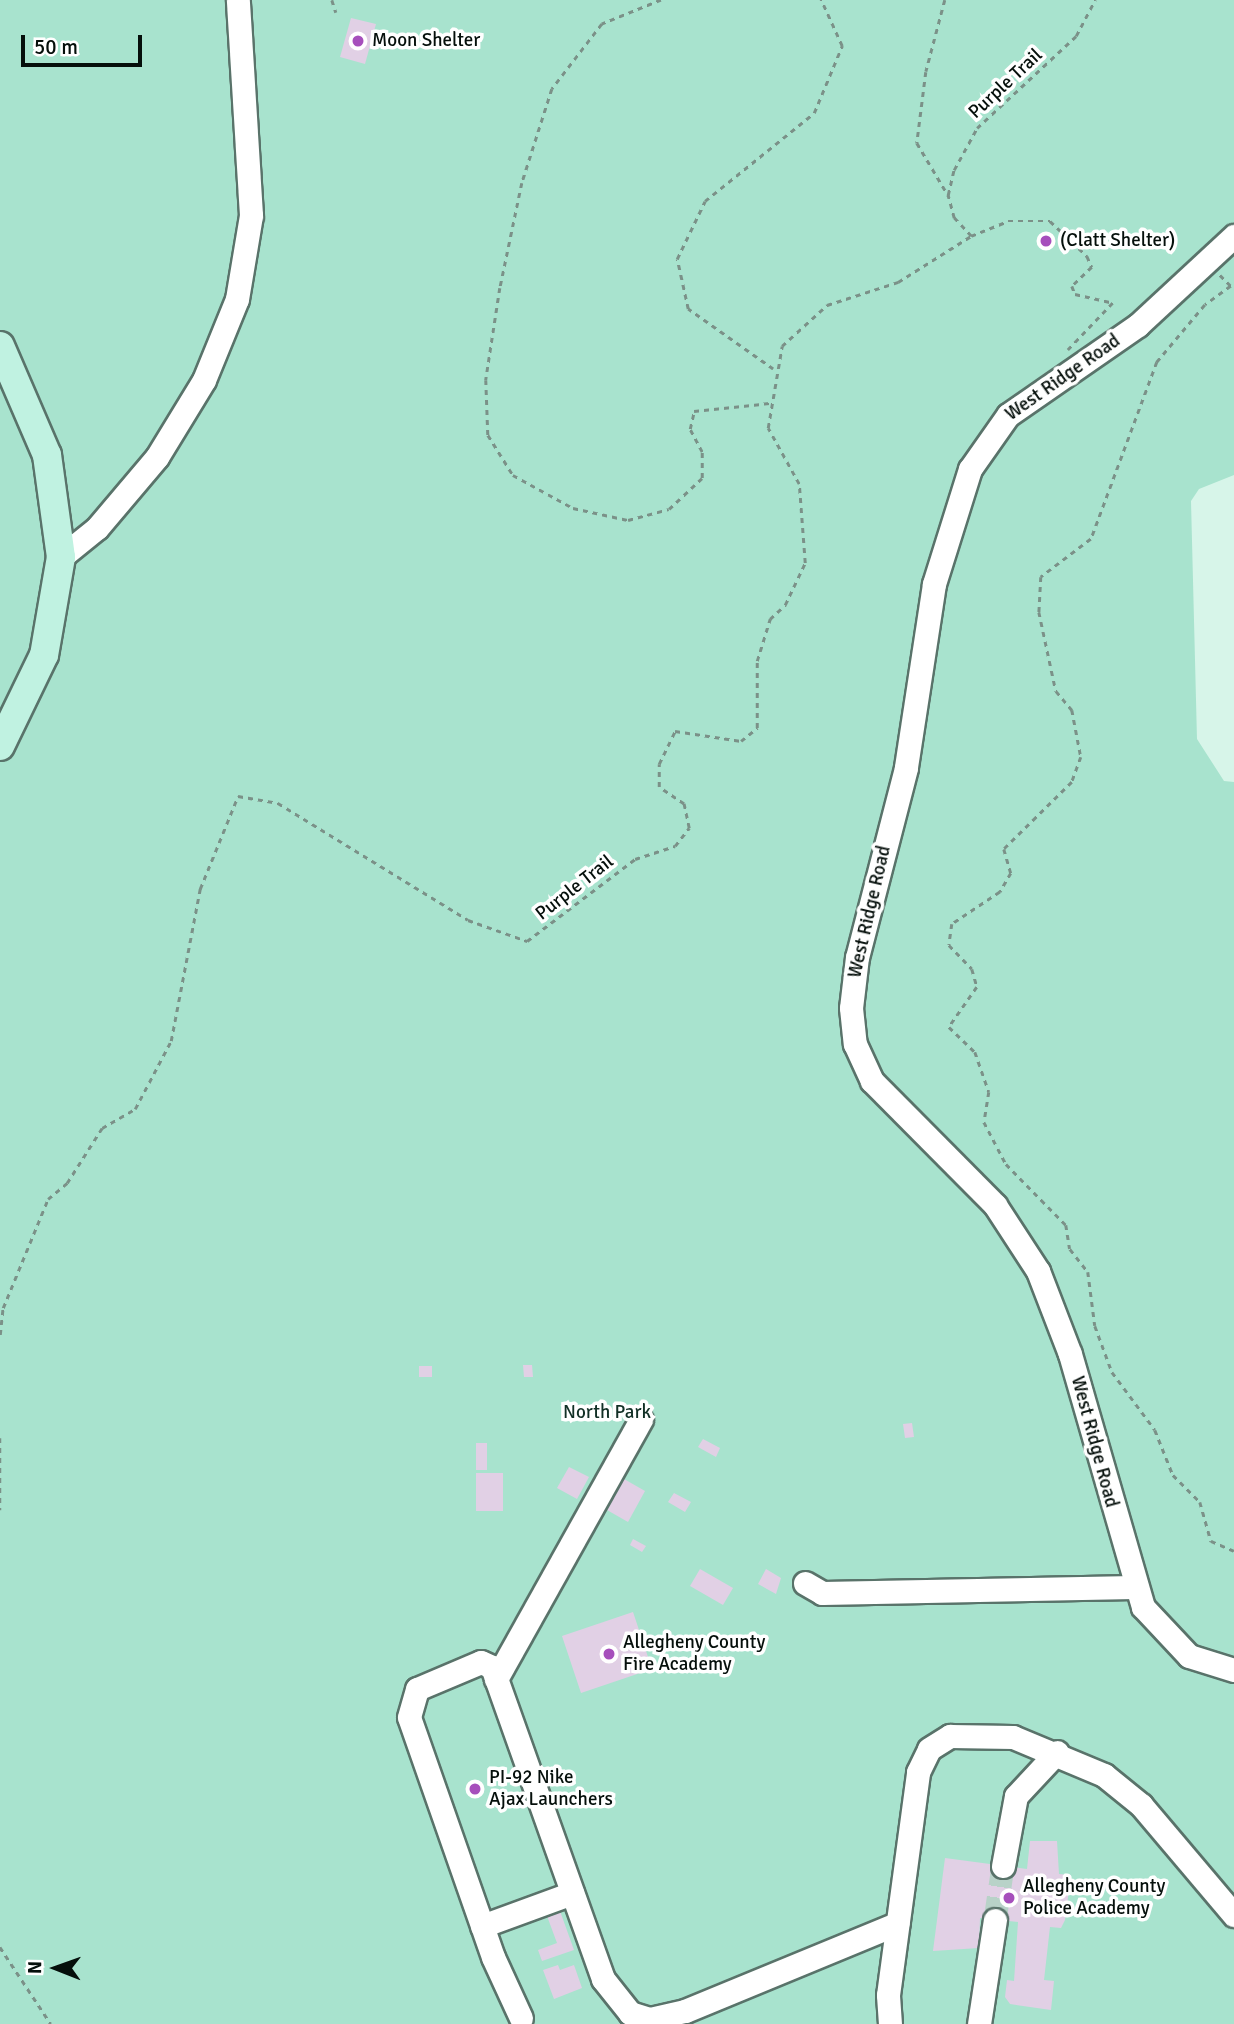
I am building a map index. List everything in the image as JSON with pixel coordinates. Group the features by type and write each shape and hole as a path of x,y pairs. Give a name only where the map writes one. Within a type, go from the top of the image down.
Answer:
{"main road":[{"path":"0,346 47,455 61,557 44,655 0,746"}],"street":[{"path":"61,557 97,528 157,457 204,380 237,299 251,215 238,0"},
{"name":"West Ridge Road","path":"1234,236 1196,276 998,424 961,491 929,610 904,778 857,957 852,1026 872,1081 995,1205 1038,1271 1070,1354 1134,1587 1175,1645 1234,1671"},
{"path":"496,1679 641,1420"},
{"path":"805,1583 822,1593 1134,1587"},
{"path":"521,2018 482,1926 411,1729 410,1705 417,1689 477,1664 489,1664 496,1679 572,1893 614,1998 630,2013 650,2019 685,2011 898,1923"},
{"path":"890,2024 898,1923 918,1772 929,1749 968,1734 1013,1737 1057,1752 1125,1790 1234,1915"},
{"path":"1003,1866 1016,1796 1057,1752"},
{"path":"482,1926 572,1893"},
{"path":"979,2024 995,1920"}],"path":[{"path":"332,0 336,12"},
{"path":"661,0 602,24 552,89 522,183 500,288 485,380 488,435 513,475 573,508 628,520 669,509 702,478 702,452 690,429 694,411 771,402"},
{"path":"773,369 688,309 677,259 705,201 814,113 842,47 821,0"},
{"path":"945,0 926,72 916,144 948,195 954,218 971,236"},
{"name":"Purple Trail","path":"948,195 977,128 1076,36 1095,0"},
{"name":"Purple Trail","path":"0,1335 3,1308 48,1199 67,1183 102,1128 135,1109 171,1041 200,889 238,796 278,803 468,920 527,941 635,859 675,846 689,828 684,804 659,786 659,764 675,731 741,741 757,728 757,661 770,619 785,605 806,563 799,484 768,428 773,369 782,346 827,305 898,282 971,236 1008,221 1050,221 1087,256 1093,267 1072,286 1075,294 1112,303 1104,318 1070,342 1067,357 1075,368"},
{"path":"1196,276 1229,278 1231,286 1205,305 1157,362 1091,539 1041,577 1039,612 1056,691 1072,710 1082,757 1072,782 1004,849 1011,873 1000,892 952,924 949,945 972,969 977,987 949,1027 975,1052 989,1092 984,1122 1006,1164 1066,1225 1070,1249 1088,1272 1095,1326 1112,1372 1155,1430 1174,1475 1200,1502 1211,1541 1234,1550"},
{"path":"0,1438 0,1510"},
{"path":"0,1947 51,2024"}],"green space":[{"name":"North Park","path":"0,0 1234,0 1234,475 1199,489 1191,501 1197,739 1224,781 1234,782 1234,2024 0,2024"}],"building":[{"name":"Moon Shelter","path":"351,18 376,24 365,64 340,57"},
{"path":"523,1365 532,1365 533,1377 524,1377"},
{"path":"419,1366 432,1366 432,1377 419,1377"},
{"path":"912,1423 914,1437 905,1438 903,1424"},
{"path":"703,1439 720,1448 716,1457 698,1447"},
{"path":"476,1443 487,1443 487,1470 476,1470"},
{"path":"569,1467 589,1477 577,1499 557,1488"},
{"path":"476,1473 503,1473 503,1511 476,1511"},
{"path":"624,1479 645,1491 628,1522 607,1510"},
{"path":"674,1493 691,1502 685,1512 668,1502"},
{"path":"633,1539 646,1546 642,1552 630,1545"},
{"path":"700,1569 733,1588 723,1605 690,1586"},
{"path":"766,1569 781,1578 776,1594 758,1584"},
{"path":"633,1612 652,1669 581,1693 562,1636"},
{"path":"1030,1841 1057,1841 1059,1874 1071,1875 1065,1920 1061,1928 1050,1927 1044,1980 1054,1981 1051,2010 1010,2004 1005,1997 1007,1980 1014,1981 1018,1922 980,1918 979,1948 933,1951 945,1858 1027,1869"},
{"path":"560,1911 574,1950 542,1961 538,1950 557,1943 547,1916"},
{"path":"558,1965 560,1970 574,1965 582,1988 554,1999 543,1970"}],"tunnel":[{"path":"995,1920 1003,1866"}],"place":[{"name":"Moon Shelter","path":"358,41"},
{"name":"(Clatt Shelter)","path":"1046,241"},
{"name":"Allegheny County Fire Academy","path":"609,1654"},
{"name":"PI-92 Nike Ajax Launchers","path":"475,1789"},
{"name":"Allegheny County Police Academy","path":"1009,1898"}]}
